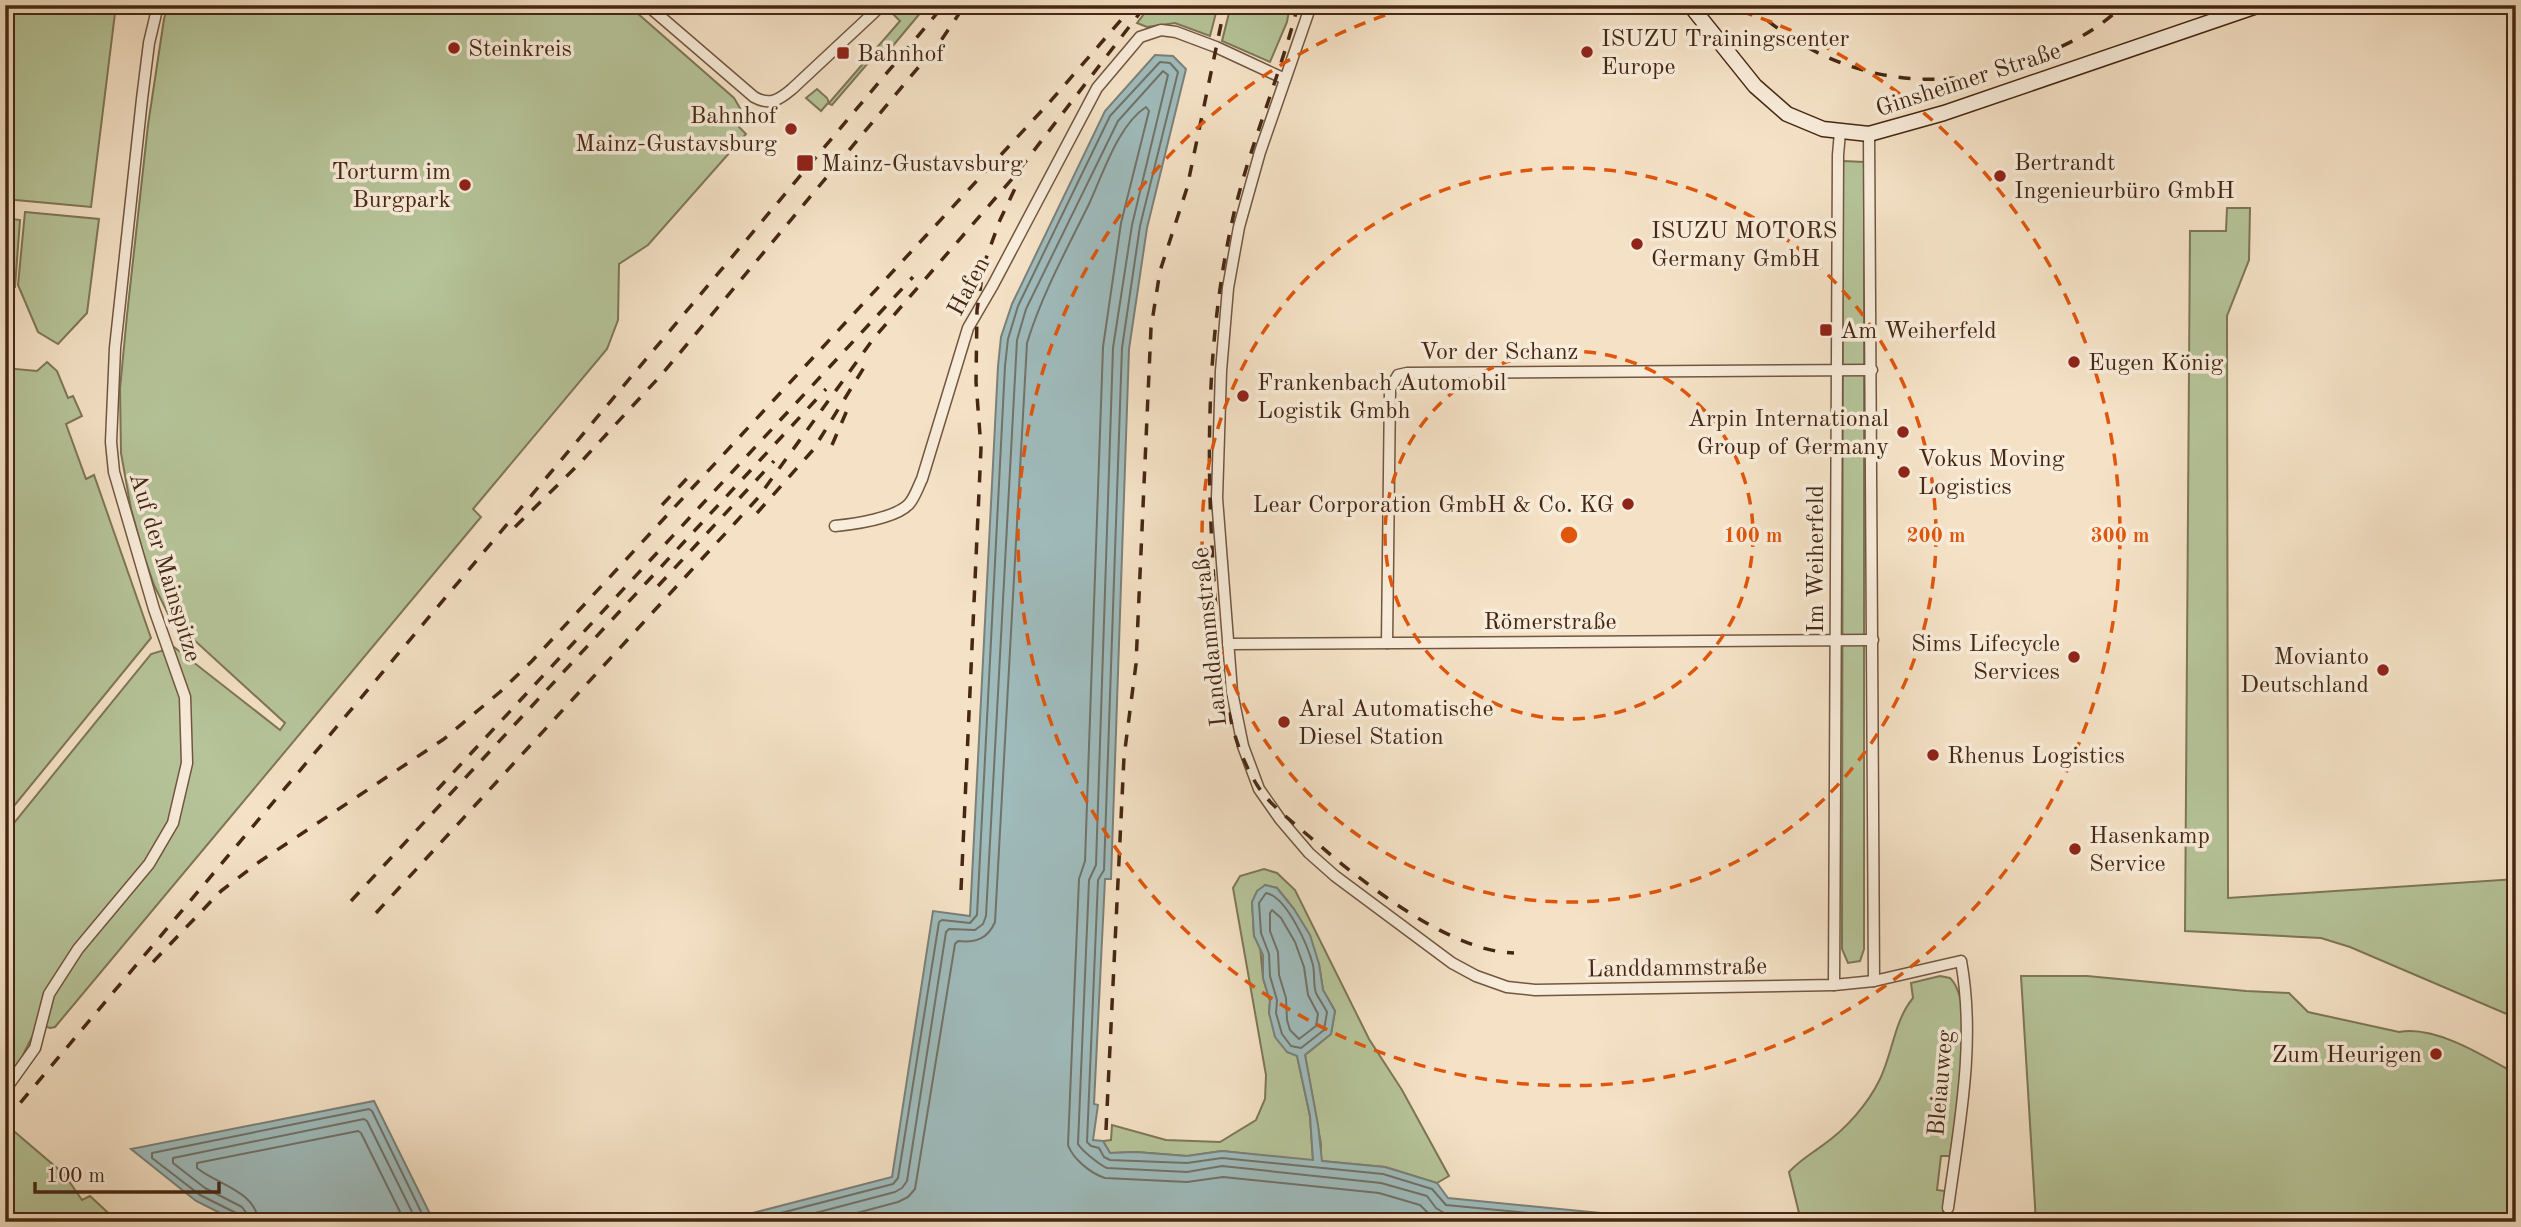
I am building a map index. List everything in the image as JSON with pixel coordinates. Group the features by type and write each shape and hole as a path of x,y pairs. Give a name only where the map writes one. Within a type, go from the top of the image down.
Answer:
{"main road":[{"name":"Ginsheimer Straße","path":"1690,5 1742,72 1771,102 1787,114 1805,123 1840,132 1869,134 1944,113 2260,5"}],"street":[{"name":"Auf der Mainspitze","path":"5,1090 35,1048 49,995 78,950 149,864 173,823 187,763 185,697 154,609 114,472 111,442 115,352 125,255 149,43 158,5"},
{"path":"647,5 754,97 768,102 779,100 792,89 882,5"},
{"name":"Landdammstraße","path":"1311,5 1259,152 1239,227 1228,288 1217,471 1232,692 1243,746 1259,789 1309,853 1335,876 1452,963 1507,988 1535,990 1834,985 1874,981 1961,961"},
{"name":"Hafen","path":"835,526 899,512 915,495 968,328 1097,88 1140,37 1161,30 1176,32 1285,79"},
{"name":"Im Weiherfeld","path":"1834,985 1836,371 1840,132"},
{"path":"1869,134 1874,981"},
{"name":"Vor der Schanz","path":"1387,643 1390,389 1398,375 1872,370"},
{"name":"Römerstraße","path":"1228,644 1873,640"},
{"name":"Bleiauweg","path":"1948,1208 1967,1054 1967,997 1961,961"}],"green space":[{"path":"5,5 116,5 91,207 5,199"},
{"path":"168,5 628,5 734,98 744,115 739,127 746,134 648,245 619,264 618,320 607,349 473,509 481,517 55,1027 44,1026 36,1029 20,1061 5,1081 5,834 151,654 174,647 280,730 285,723 170,618 144,556 131,509 121,453 120,389 127,315 148,125"},
{"path":"896,5 927,5 886,54 880,49 832,105 828,103 821,111 806,98 817,89 829,103 900,21 890,11"},
{"path":"1151,5 1218,5 1210,36 1175,23 1147,27 1137,23"},
{"path":"1231,5 1290,5 1287,22 1270,62 1222,41"},
{"path":"1843,161 1864,162 1864,949 1860,961 1848,963 1842,949"},
{"path":"2227,208 2250,208 2249,260 2227,316 2228,898 2516,879 2516,1018 2350,947 2321,938 2185,931 2190,231 2226,231"},
{"path":"25,212 99,219 87,313 58,344 38,332 18,285"},
{"path":"5,218 20,220 15,287 5,286"},
{"path":"47,362 57,371 68,398 73,396 82,416 66,424 86,479 94,475 151,638 5,817 5,368 37,371"},
{"path":"1264,869 1277,873 1295,890 1369,1039 1402,1090 1449,1176 1437,1183 1385,1167 1321,1161 1321,1144 1305,1055 1331,1034 1335,1011 1323,990 1319,964 1294,909 1277,888 1265,885 1252,902 1254,936 1260,946 1263,978 1270,1001 1269,1013 1287,1052 1297,1055 1310,1116 1313,1161 1222,1151 1187,1156 1110,1153 1103,1141 1111,1140 1112,1125 1166,1140 1220,1142 1256,1120 1265,1099 1266,1075 1233,888 1240,876"},
{"path":"1940,976 1950,978 1958,992 1963,1012 1964,1036 1960,1090 1950,1156 1941,1156 1937,1190 1945,1191 1942,1222 1736,1222 1799,1213 1789,1172 1832,1139 1869,1098 1880,1079 1902,1017 1913,998 1911,983"},
{"path":"2021,976 2087,976 2289,993 2308,1012 2399,1032 2428,1033 2474,1051 2516,1074 2516,1222 2036,1222"},
{"path":"9,1127 64,1174 82,1200 90,1196 118,1222 5,1222 5,1131"}],"water":[{"path":"1155,55 1173,56 1186,69 1147,228 1129,349 1111,879 1105,879 1094,1104 1098,1105 1093,1140 1103,1141 1110,1153 1187,1156 1222,1151 1313,1160 1310,1116 1297,1056 1287,1052 1275,1037 1269,1013 1270,1001 1263,978 1263,955 1254,936 1252,902 1257,891 1265,885 1277,888 1310,935 1323,990 1335,1011 1331,1034 1305,1055 1322,1161 1385,1167 1437,1183 1448,1198 1693,1222 718,1222 892,1177 933,911 970,916 1001,337 1012,304 1105,111"},
{"path":"374,1101 434,1222 238,1222 196,1201 131,1149"}],"railway":[{"path":"5,1121 944,5"},
{"path":"515,527 579,464 663,373 942,39 965,5"},
{"path":"153,962 221,891 259,862 444,739 532,661 1048,104 1134,5"},
{"path":"376,913 757,499 874,338 1012,179 1146,5"},
{"path":"1106,1130 1124,757 1136,664 1151,328 1160,271 1187,188 1225,5"},
{"path":"1298,5 1234,213 1224,260 1213,356 1209,452 1212,548 1219,644 1230,718 1246,764 1262,792 1336,860 1390,900 1430,925 1473,945 1514,953"},
{"path":"1750,5 1794,39 1844,64 1898,77 1926,79 1980,74 2050,51 2088,32 2123,5"},
{"path":"961,890 981,448 976,382 977,310 984,264 1000,220 1020,178"},
{"path":"437,790 913,277"},
{"path":"757,513 813,450 868,361"},
{"path":"351,901 826,389"},
{"path":"832,445 848,408"},
{"path":"658,586 774,461"},
{"path":"662,505 693,472"}],"place":[{"name":"Steinkreis","path":"454,48"},
{"name":"ISUZU Trainingscenter Europe","path":"1587,52"},
{"name":"Bahnhof","path":"843,53"},
{"name":"Bahnhof Mainz-Gustavsburg","path":"791,129"},
{"name":"Mainz-Gustavsburg","path":"805,163"},
{"name":"Bertrandt Ingenieurbüro GmbH","path":"2000,176"},
{"name":"Torturm im Burgpark","path":"465,185"},
{"name":"ISUZU MOTORS Germany GmbH","path":"1637,244"},
{"name":"Am Weiherfeld","path":"1826,330"},
{"name":"Eugen König","path":"2074,362"},
{"name":"Frankenbach Automobil Logistik Gmbh","path":"1243,396"},
{"name":"Arpin International Group of Germany","path":"1903,432"},
{"name":"Vokus Moving Logistics","path":"1904,472"},
{"name":"Lear Corporation GmbH & Co. KG","path":"1628,504"},
{"name":"Sims Lifecycle Services","path":"2074,657"},
{"name":"Movianto Deutschland","path":"2383,670"},
{"name":"Aral Automatische Diesel Station","path":"1284,722"},
{"name":"Rhenus Logistics","path":"1933,755"},
{"name":"Hasenkamp Service","path":"2075,849"},
{"name":"Zum Heurigen","path":"2436,1054"}]}
